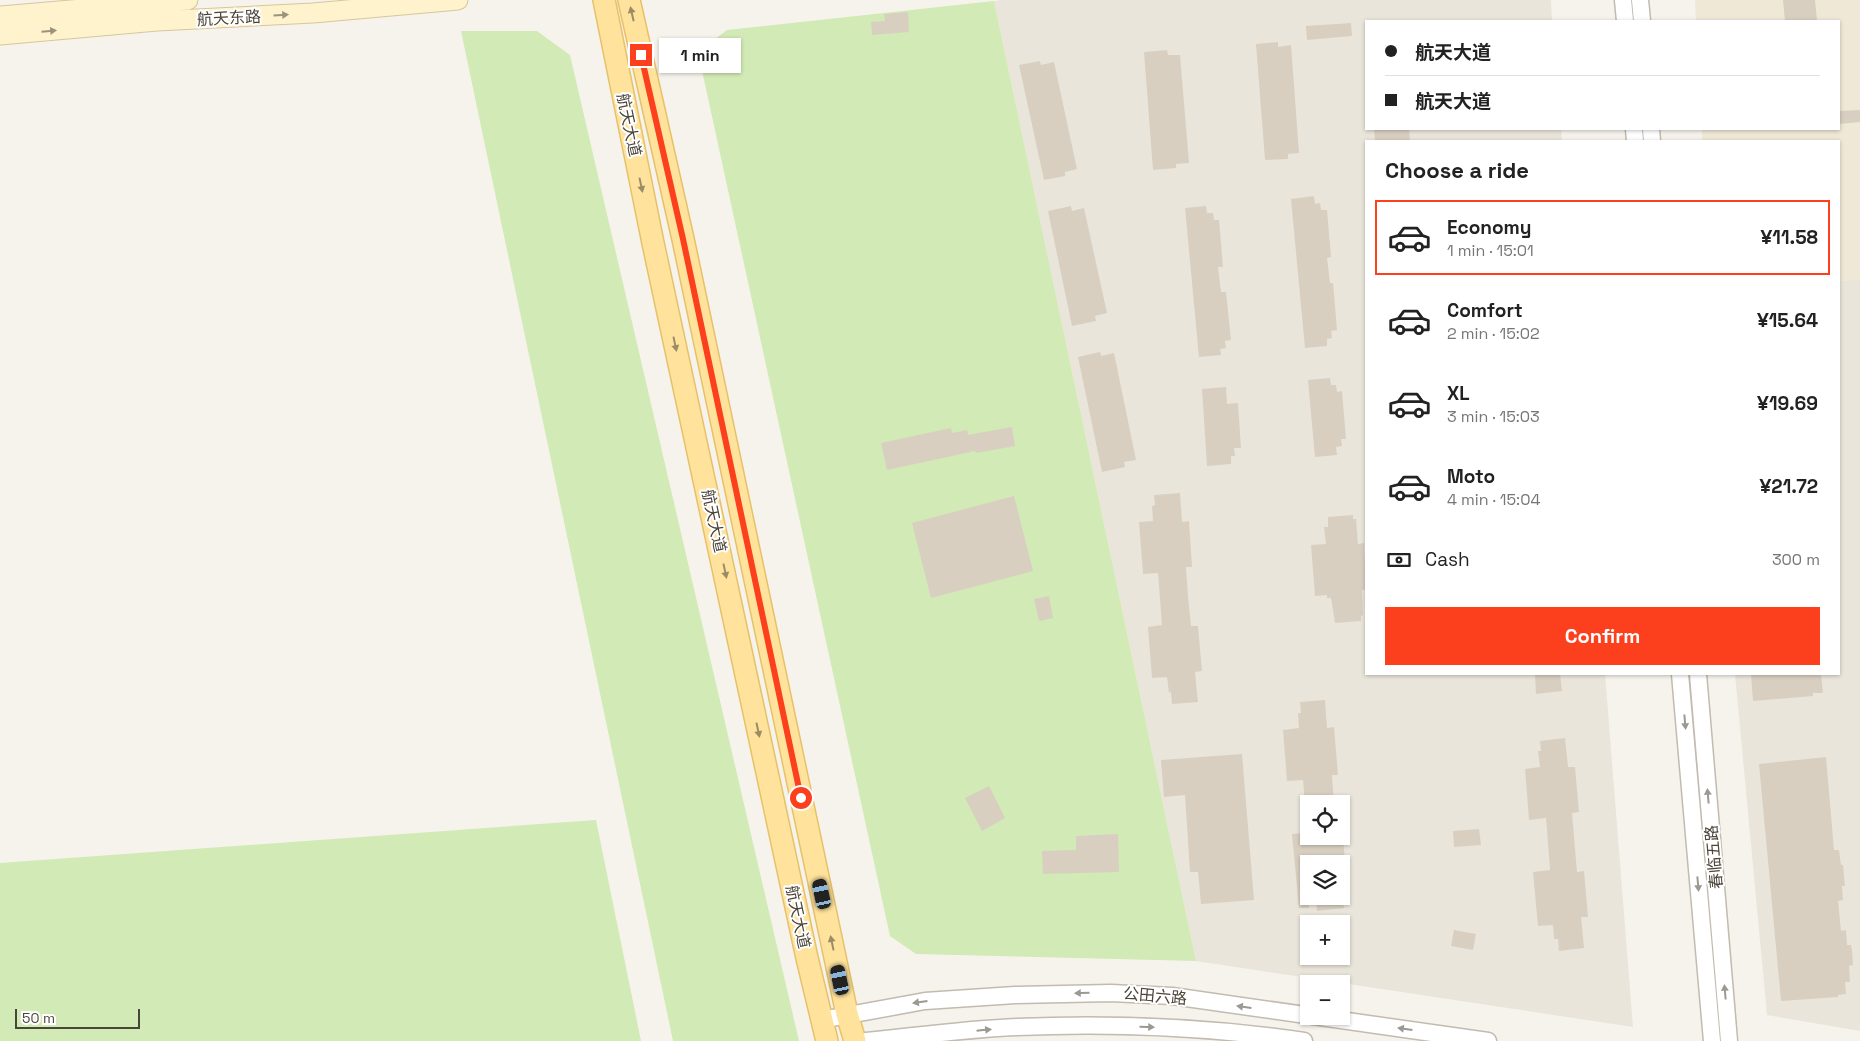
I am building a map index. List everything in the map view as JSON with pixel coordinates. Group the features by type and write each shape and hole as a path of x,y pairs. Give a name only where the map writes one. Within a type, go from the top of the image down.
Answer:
{"main road":[{"name":"航天东路","path":"0,16 188,0"},
{"name":"航天东路","path":"0,35 157,22 313,13 458,0"},
{"name":"航天大道","path":"604,0 653,243 827,1041"},
{"name":"航天大道","path":"629,0 687,258 848,1014 856,1041"}],"street":[{"path":"1623,0 1624,20"},
{"path":"1640,0 1642,20"},
{"name":"春临五路","path":"1680,675 1712,1041"},
{"name":"春临五路","path":"1698,675 1729,1041"},
{"name":"公田六路","path":"821,1020 925,1001 1015,994 1110,993 1172,996 1488,1041"},
{"name":"公田六路","path":"866,1041 1015,1027 1080,1025 1223,1032 1304,1041"}],"shaded area":[{"path":"1551,0 1552,20 1365,20 1365,130 1561,130 1562,140 1365,140 1365,675 1605,675 1633,1027 1350,984 1350,975 1300,975 1300,977 1196,961 994,1"},
{"path":"1695,0 1860,0 1860,279 1840,281 1840,140 1702,140 1702,130 1840,130 1840,20 1696,20"},
{"path":"1860,279 1860,1031 1767,1015 1735,675 1840,675 1840,281"}],"green space":[{"path":"994,1 1196,961 916,954 890,936 698,52 727,30"},
{"path":"461,31 537,31 570,55 799,1041 673,1041"},
{"path":"596,820 641,1041 0,1041 0,863"}],"building":[{"path":"1783,0 1815,0 1817,20 1785,20"},
{"path":"908,12 909,32 872,35 871,22 885,21 884,14"},
{"path":"1351,23 1352,36 1307,40 1306,26"},
{"path":"1278,42 1278,47 1291,45 1299,153 1288,154 1288,159 1265,160 1256,44"},
{"path":"1167,50 1168,55 1180,55 1189,163 1176,164 1176,168 1153,170 1144,52"},
{"path":"1040,61 1041,65 1054,62 1077,169 1065,172 1065,176 1044,180 1019,65"},
{"path":"1860,110 1860,122 1840,124 1840,111"},
{"path":"1374,130 1409,130 1410,140 1375,140"},
{"path":"1314,196 1315,204 1320,203 1321,210 1327,210 1331,257 1327,258 1330,283 1333,283 1337,330 1331,331 1332,338 1327,339 1327,346 1305,348 1291,199"},
{"path":"1071,206 1072,211 1084,208 1107,313 1095,316 1096,321 1072,326 1048,211"},
{"path":"1206,206 1207,213 1213,213 1214,220 1219,220 1223,267 1218,267 1221,292 1226,292 1231,340 1225,341 1226,348 1220,349 1221,355 1199,357 1185,208"},
{"path":"1100,352 1101,356 1114,353 1136,460 1124,462 1125,467 1102,472 1078,357"},
{"path":"1330,378 1331,385 1336,385 1337,392 1342,391 1346,439 1341,439 1342,446 1336,447 1337,455 1315,457 1308,380"},
{"path":"1226,387 1227,404 1238,403 1241,448 1234,448 1235,456 1231,456 1231,464 1207,466 1202,389"},
{"path":"1012,427 1015,446 976,453 975,451 887,470 881,443 951,428 952,433 967,430 968,435"},
{"path":"1180,493 1182,522 1189,521 1192,567 1186,567 1188,597 1191,626 1198,626 1202,671 1195,672 1198,702 1172,704 1167,677 1152,678 1148,627 1162,625 1158,573 1143,574 1139,522 1153,521 1152,506 1155,505 1154,495"},
{"path":"1014,496 1033,571 931,598 912,523"},
{"path":"1353,515 1353,519 1356,519 1358,544 1364,543 1365,590 1362,590 1363,615 1361,616 1361,621 1335,623 1331,598 1327,598 1327,595 1315,596 1311,545 1326,544 1324,527 1328,527 1328,517"},
{"path":"1049,596 1053,618 1039,621 1034,599"},
{"path":"1535,675 1560,675 1562,691 1536,694"},
{"path":"1751,675 1821,675 1823,693 1813,693 1813,696 1753,701"},
{"path":"1325,700 1327,728 1334,727 1338,775 1332,775 1333,795 1304,795 1303,780 1287,781 1283,730 1299,728 1298,713 1301,713 1300,702"},
{"path":"1565,738 1568,767 1575,767 1579,812 1572,813 1577,872 1584,871 1588,917 1581,917 1584,948 1559,951 1558,939 1554,939 1553,925 1538,926 1533,872 1550,870 1546,818 1529,820 1525,769 1540,767 1538,751 1541,751 1540,741"},
{"path":"1242,754 1254,900 1201,904 1198,872 1190,872 1185,795 1164,797 1161,760"},
{"path":"1826,757 1834,850 1839,850 1841,865 1843,865 1845,886 1842,886 1843,900 1838,901 1841,931 1846,930 1847,945 1851,945 1852,950 1853,965 1849,966 1850,982 1845,982 1846,994 1838,995 1838,997 1781,1001 1759,764"},
{"path":"989,786 1005,818 982,831 965,798"},
{"path":"1479,829 1481,845 1454,847 1453,831"},
{"path":"1118,834 1119,872 1043,874 1042,851 1076,850 1076,836"},
{"path":"1292,834 1300,834 1300,845 1344,845 1344,855 1300,855 1300,905 1309,905 1309,908 1299,908"},
{"path":"1317,905 1344,905 1344,908 1317,911"},
{"path":"1454,930 1476,934 1473,950 1451,946"}],"route":[{"path":"641,55 683,239 801,798"}]}
